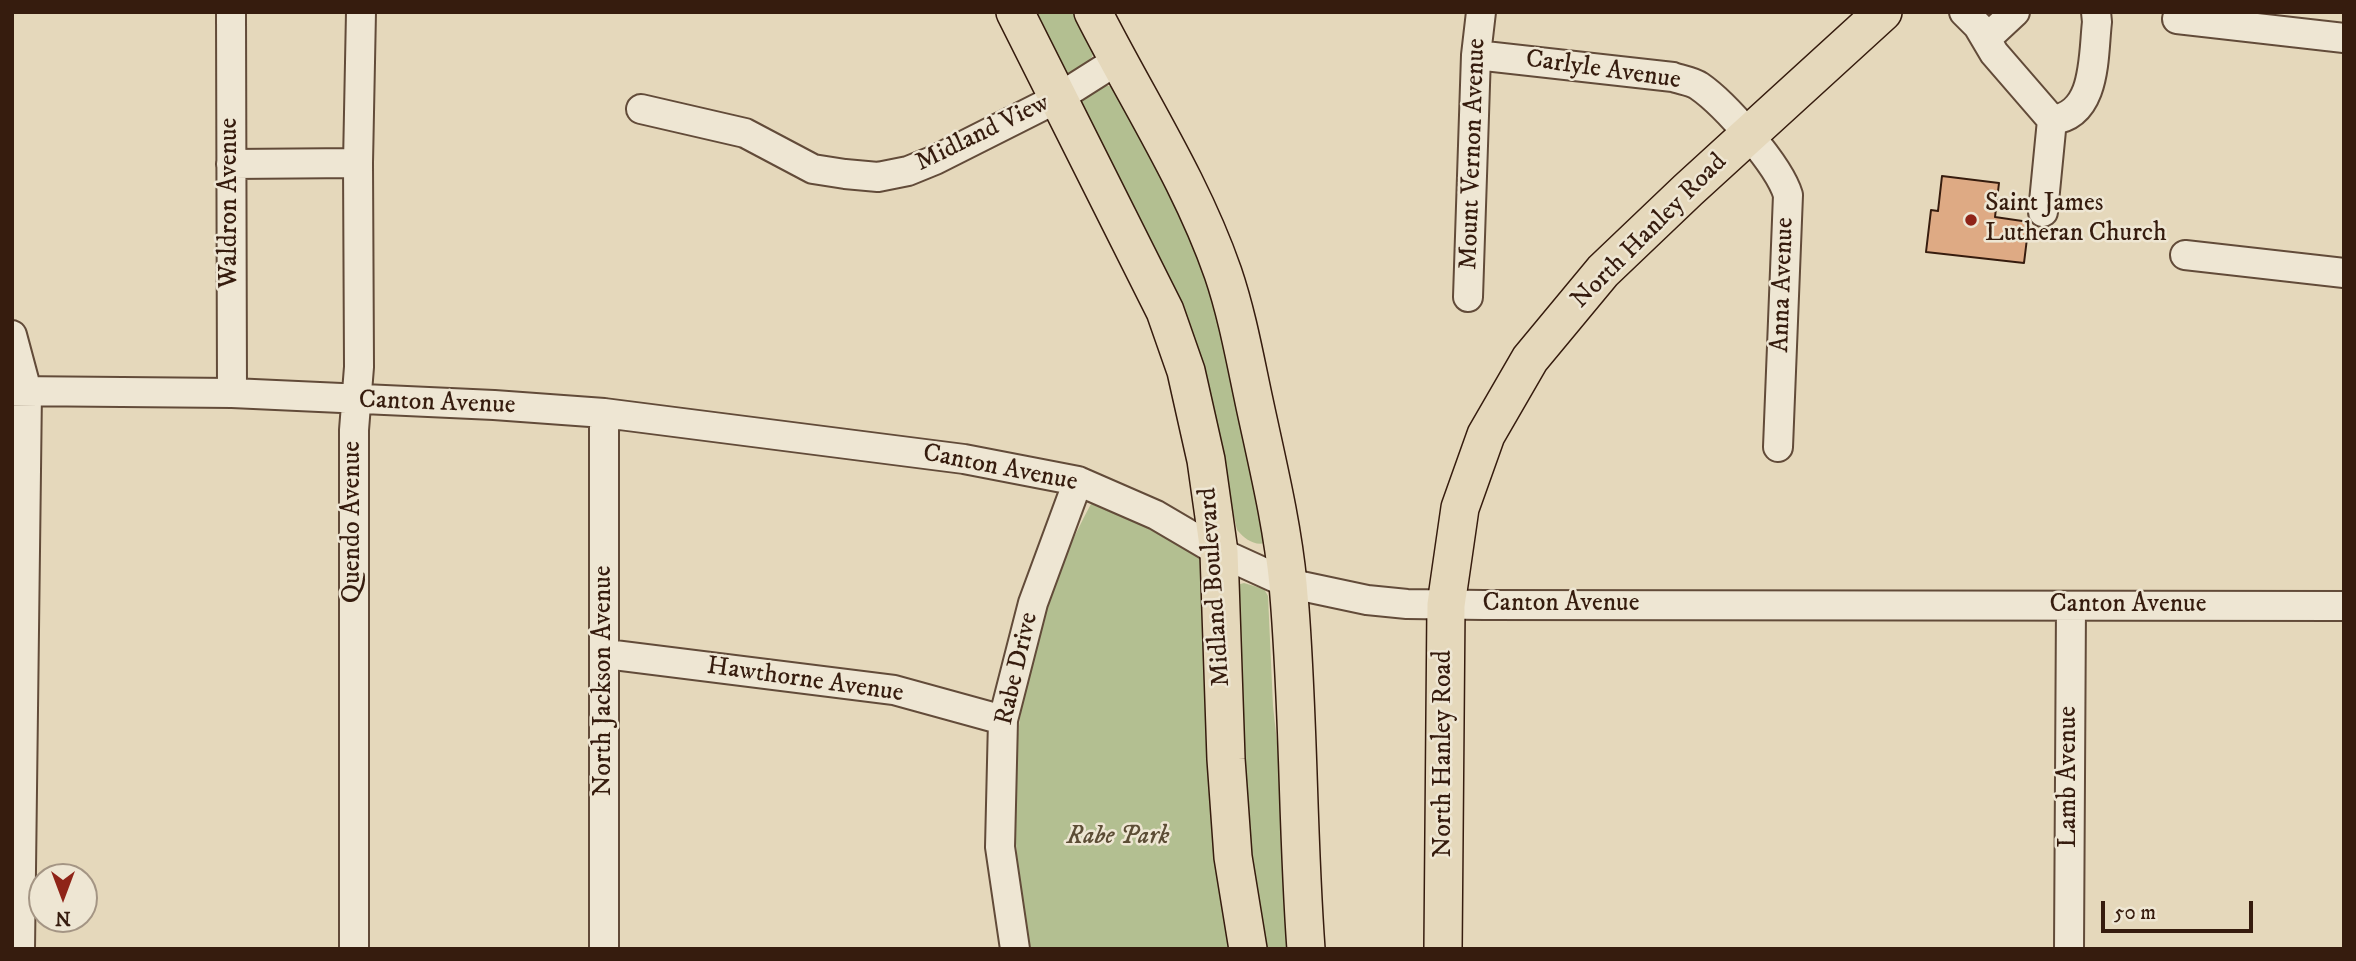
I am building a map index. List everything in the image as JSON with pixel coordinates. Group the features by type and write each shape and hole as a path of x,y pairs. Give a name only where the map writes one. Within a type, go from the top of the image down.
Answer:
{"main road":[{"name":"Midland Boulevard","path":"1015,12 1165,311 1182,359 1206,460 1219,552 1226,759 1233,857 1248,949"},
{"path":"1093,12 1174,160 1223,273 1242,342 1274,493 1287,583 1298,734 1301,890 1306,949"},
{"name":"North Hanley Road","path":"1443,949 1446,605 1460,508 1486,435 1530,359 1604,271 1688,190 1883,12"}],"street":[{"name":"Waldron Avenue","path":"231,12 232,393"},
{"name":"Quendo Avenue","path":"354,949 354,430 359,367 358,163 361,12"},
{"name":"Mount Vernon Avenue","path":"1468,297 1476,55 1480,12"},
{"path":"1964,12 1978,26 1994,53 2052,120 2043,212"},
{"path":"1986,39 2015,12"},
{"path":"2052,120 2064,118 2079,106 2089,92 2096,12"},
{"path":"2177,19 2344,38"},
{"name":"Carlyle Avenue","path":"1476,55 1673,77 1697,84 1749,136"},
{"name":"Midland View","path":"641,109 745,132 813,169 878,177 908,171 935,160 1058,98 1118,60"},
{"name":"Anna Avenue","path":"1749,136 1780,174 1788,195 1778,447"},
{"path":"231,164 358,163"},
{"path":"2185,255 2344,273"},
{"path":"12,334 20,391 20,949"},
{"name":"Canton Avenue","path":"20,391 232,393 356,401 494,405 604,413 964,459 1078,481 1156,515 1219,552 1287,583 1367,600 1446,605 2344,606"},
{"name":"North Jackson Avenue","path":"604,413 604,949"},
{"name":"Rabe Drive","path":"1015,949 1000,847 1003,720 1032,603 1078,481"},
{"name":"Lamb Avenue","path":"2069,949 2071,606"},
{"name":"Hawthorne Avenue","path":"606,654 894,690 1003,720"}],"green space":[{"path":"1021,12 1075,12 1095,49 1091,59 1065,75"},
{"path":"1103,86 1112,86 1163,174 1208,274 1269,542 1251,542 1237,530 1204,377 1077,103 1082,97"},
{"name":"Rabe Park","path":"1091,504 1138,523 1210,563 1237,949 1031,949 1021,891 1016,833 1015,777 1020,721 1029,666 1044,611 1065,557"},
{"path":"1244,583 1264,589 1268,596 1273,706 1285,784 1292,949 1259,949 1250,901 1237,585"}],"building":[{"name":"Saint James Lutheran Church","path":"1942,176 1999,183 1995,217 2029,222 2024,263 1926,252 1931,210 1938,211"}],"place":[{"name":"Saint James Lutheran Church","path":"1971,220"}]}
